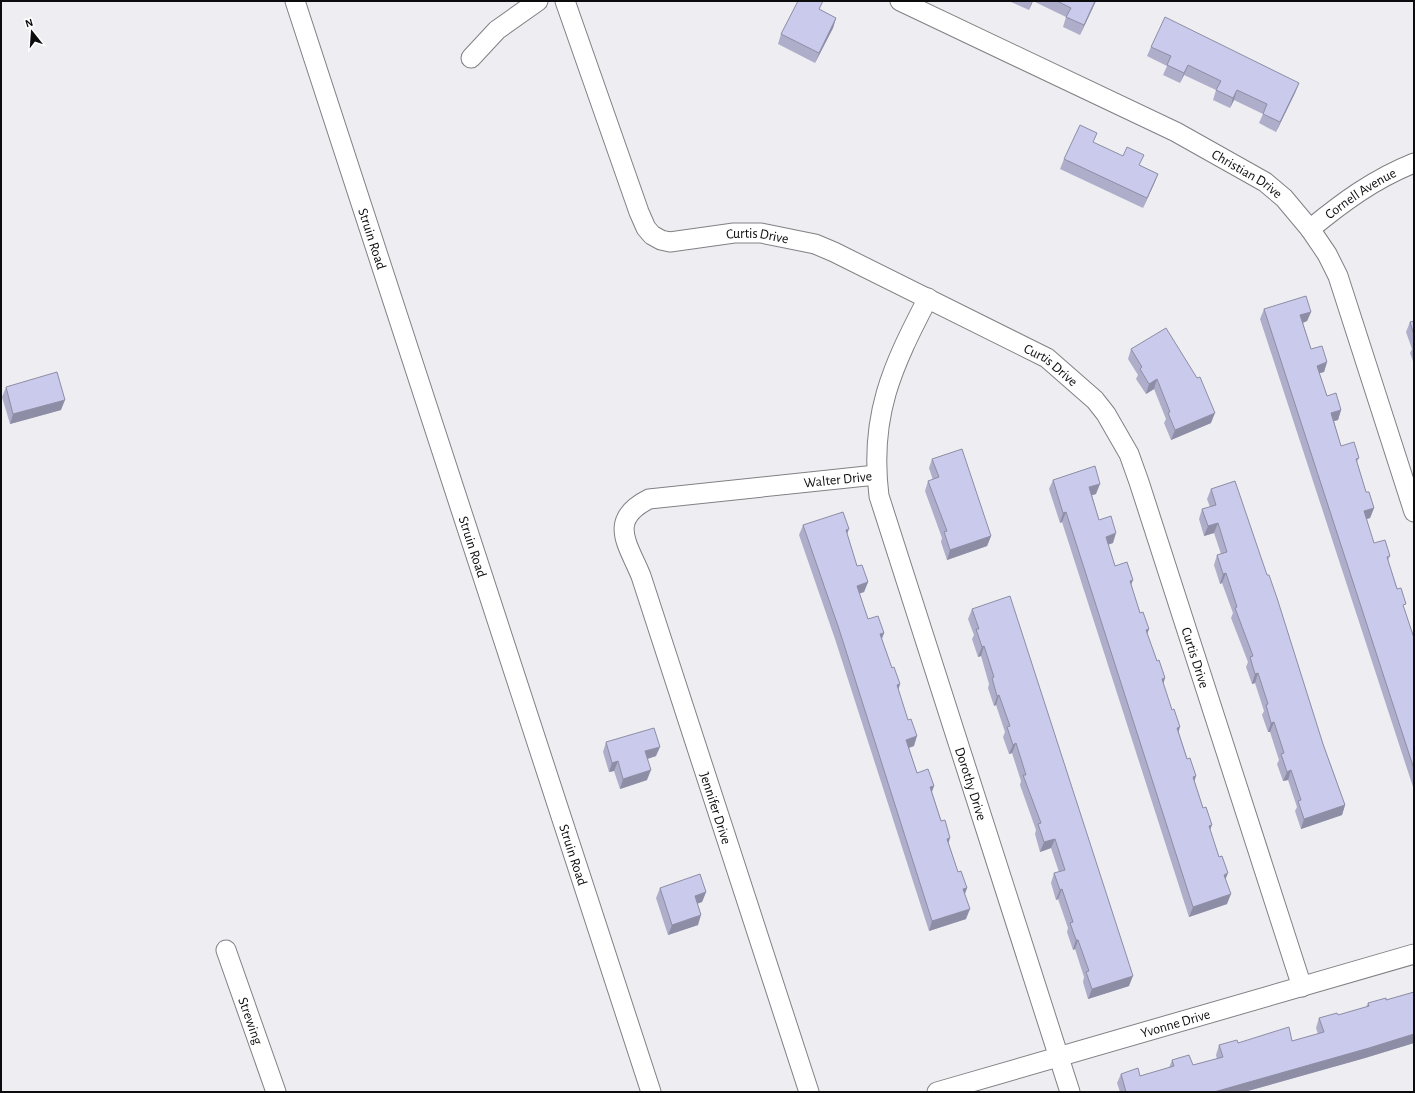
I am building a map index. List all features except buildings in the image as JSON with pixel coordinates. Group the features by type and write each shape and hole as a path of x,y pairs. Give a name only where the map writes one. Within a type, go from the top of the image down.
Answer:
{"street":[{"name":"Struin Road","path":"295,1 651,1092"},
{"path":"471,58 497,30 538,1"},
{"name":"Curtis Drive","path":"565,1 639,212 646,228 652,235 661,240 670,242 734,233 761,234 795,239 834,252 1047,358 1095,400 1122,439 1142,490 1302,987"},
{"name":"Christian Drive","path":"900,1 1201,145 1265,182 1284,198 1310,229 1327,254 1338,276 1414,512"},
{"name":"Cornell Avenue","path":"1310,229 1351,196 1373,182 1414,163"},
{"name":"Walter Drive","path":"625,525 628,515 637,505 649,499 876,475 876,436 884,399 901,349 928,298"},
{"name":"Dorothy Drive","path":"876,475 884,516 1070,1092"},
{"name":"Jennifer Drive","path":"625,525 625,541 641,576 809,1092"},
{"name":"Strewing","path":"226,950 276,1092"},
{"name":"Yvonne Drive","path":"937,1092 1414,954"}]}
